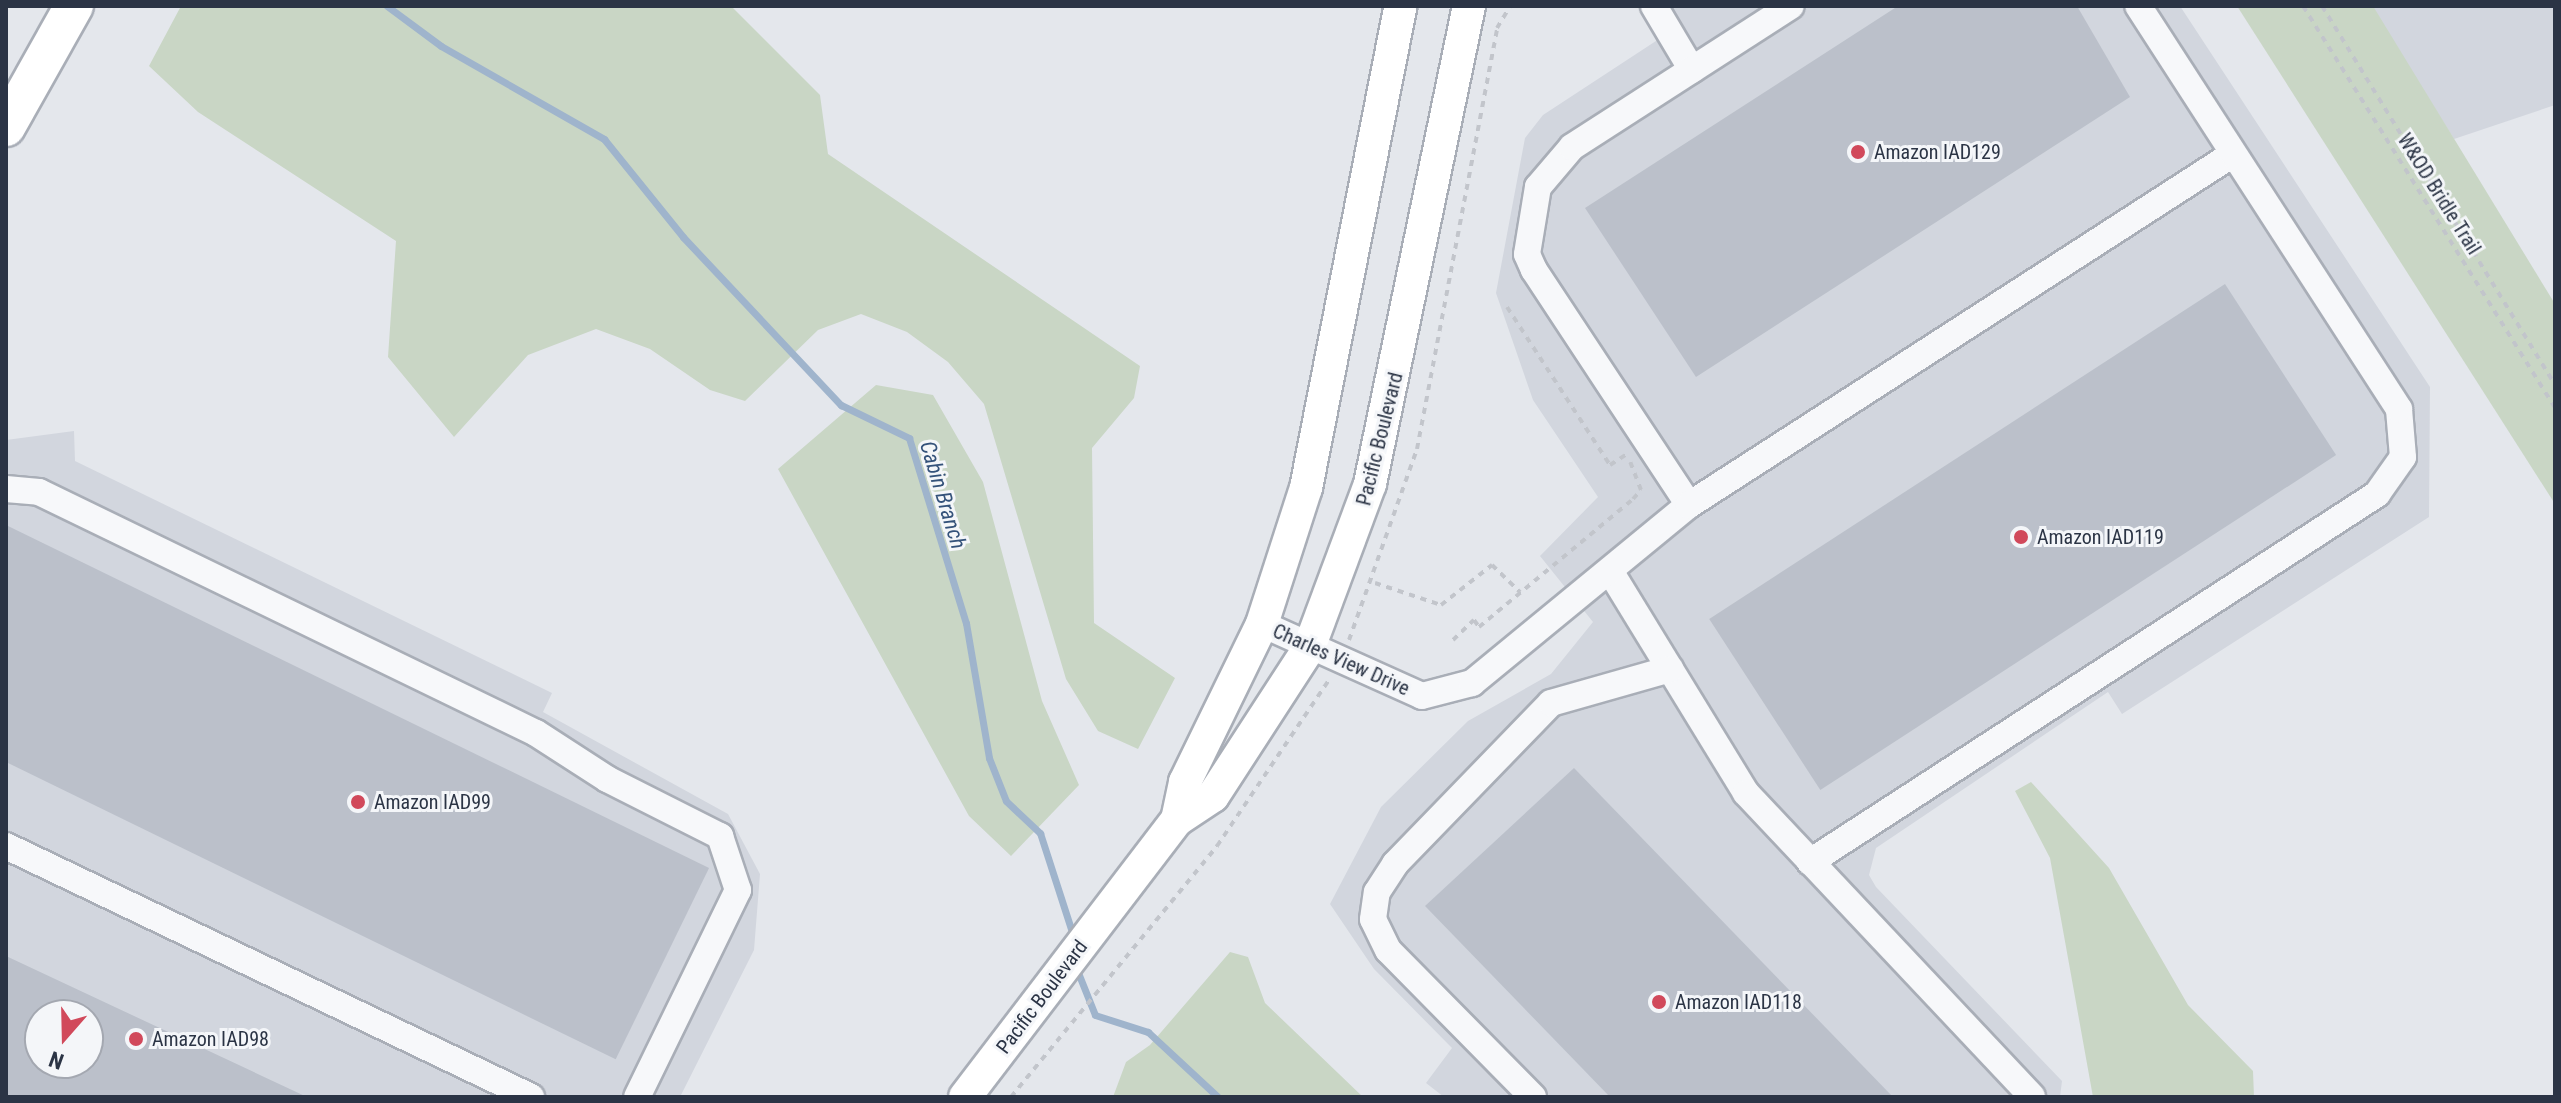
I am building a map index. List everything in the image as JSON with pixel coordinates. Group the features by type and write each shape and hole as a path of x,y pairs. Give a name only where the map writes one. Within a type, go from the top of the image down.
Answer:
{"highway":[{"path":"6,127 74,6"}],"main road":[{"name":"Pacific Boulevard","path":"1177,820 1185,782 1262,624 1306,488 1401,6"},
{"name":"Pacific Boulevard","path":"965,1097 1177,820 1213,796 1309,648 1370,484 1469,6"}],"street":[{"path":"1654,6 1692,70"},
{"path":"1689,505 1527,254 1545,171 1791,6"},
{"path":"1810,862 2377,494 2394,476 2405,435 2399,409 2138,6"},
{"name":"Charles View Drive","path":"1262,624 1309,648 1422,696 1472,683 1689,505 2233,154"},
{"path":"6,489 39,492 536,733 607,779 720,836 738,890 637,1097"},
{"path":"1610,571 1746,793 2008,1063 2032,1097"},
{"path":"1533,1097 1388,950 1373,919 1377,892 1395,864 1551,703 1670,669"},
{"path":"6,846 531,1097"}],"path":[{"path":"2303,6 2555,408"},
{"name":"W&OD Bridle Trail","path":"2322,6 2555,384"},
{"path":"1453,640 1521,592 1641,490 1627,453 1610,465 1507,307"},
{"path":"1375,583 1441,605 1492,565 1521,592"},
{"path":"1011,1097 1137,942"}],"shaded area":[{"path":"1655,6 2180,6 2430,387 2429,517 2122,714 2108,692 1876,848 1869,875 1876,887 2062,1081 2060,1097 1444,1097 1426,1083 1452,1048 1374,969 1330,904 1381,807 1468,721 1551,674 1593,622 1540,556 1598,497 1533,400 1496,293 1525,138 1543,115 1659,39"},
{"path":"2371,6 2555,6 2555,105 2454,139"},
{"path":"74,431 75,461 552,693 543,712 728,814 760,874 754,950 680,1097 6,1097 6,440"}],"green space":[{"path":"181,6 731,6 820,95 828,154 1140,366 1134,398 1092,448 1094,623 1175,678 1138,749 1098,731 1066,679 984,404 948,362 907,332 861,314 818,330 745,401 710,390 650,349 596,329 528,355 454,437 388,357 396,241 198,112 149,66"},
{"path":"2237,6 2373,6 2555,304 2555,504"},
{"path":"876,385 933,395 983,482 1042,701 1079,785 1011,856 969,816 778,469"},
{"path":"2031,782 2109,868 2188,1005 2253,1071 2254,1097 2093,1097 2050,858 2015,791"},
{"path":"1230,952 1248,957 1265,1003 1363,1097 1113,1097 1126,1062 1150,1045"}],"building":[{"name":"Amazon IAD129","path":"1898,6 2077,6 2130,97 1696,377 1585,208"},
{"name":"Amazon IAD119","path":"2225,284 2336,455 1820,790 1709,619"},
{"name":"Amazon IAD99","path":"8,526 709,868 616,1059 6,762"},
{"name":"Amazon IAD118","path":"1574,768 1893,1097 1610,1097 1425,906"},
{"name":"Amazon IAD98","path":"6,956 98,999 24,999 24,1079 104,1079 104,1002 307,1097 6,1097"}],"waterway":[{"name":"Cabin Branch","path":"387,6 441,46 604,139 683,237 841,405 909,438 966,623 989,758 1006,801 1040,833 1074,938"},
{"name":"Cabin Branch","path":"1077,970 1095,1015 1148,1032 1218,1097"}],"place":[{"name":"Amazon IAD129","path":"1858,152"},
{"name":"Amazon IAD119","path":"2021,537"},
{"name":"Amazon IAD99","path":"358,802"},
{"name":"Amazon IAD118","path":"1659,1002"},
{"name":"Amazon IAD98","path":"136,1039"}]}
